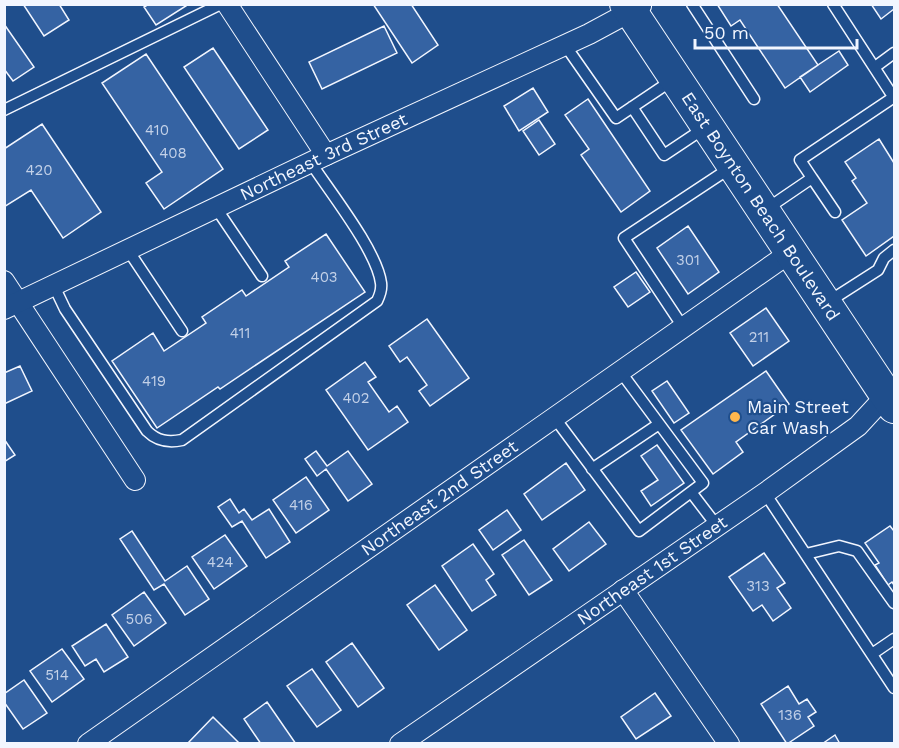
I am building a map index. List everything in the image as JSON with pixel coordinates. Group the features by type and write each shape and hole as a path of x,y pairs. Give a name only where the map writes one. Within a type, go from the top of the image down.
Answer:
{"main road":[{"name":"East Boynton Beach Boulevard","path":"633,7 675,79 826,304 892,396"}],"street":[{"path":"227,4 318,159"},
{"name":"Northeast 3rd Street","path":"12,306 318,159 565,45 633,7"},
{"name":"Northeast 2nd Street","path":"88,744 791,252"},
{"path":"4,281 12,306 135,480"},
{"name":"Northeast 1st Street","path":"400,744 765,493 858,426 892,396"},
{"path":"623,590 729,744"}],"lane":[{"path":"4,110 221,4"},
{"path":"692,4 754,99"},
{"path":"833,4 894,97 800,160 835,212"},
{"path":"565,45 616,118 675,79"},
{"path":"875,67 894,53"},
{"path":"632,107 664,155 707,126"},
{"path":"54,286 65,309 147,431 161,441 182,440 377,301 381,293 381,282 370,253 346,215 318,159"},
{"path":"682,327 624,238 733,166"},
{"path":"763,211 812,178"},
{"path":"216,208 262,276"},
{"path":"128,250 182,331"},
{"path":"826,304 879,270 884,258 894,250"},
{"path":"554,417 639,531 703,483 620,371"},
{"path":"592,469 659,424"},
{"path":"691,492 717,526"},
{"path":"765,493 894,688"},
{"path":"806,554 826,547 839,546 857,551 894,603"},
{"path":"872,654 894,639"}],"building":[{"path":"23,4 59,4 69,20 44,36"},
{"path":"149,4 189,4 156,25 144,7"},
{"path":"373,4 411,4 438,45 412,63"},
{"path":"717,4 777,4 818,65 785,88 740,20 731,26"},
{"path":"871,4 894,4 894,9 881,19"},
{"path":"4,24 34,67 13,81 4,69"},
{"path":"384,26 397,53 322,89 309,62"},
{"path":"213,48 268,130 239,149 184,67"},
{"path":"839,51 848,65 810,92 800,77"},
{"path":"146,54 223,169 164,209 146,183 162,172 102,83"},
{"path":"533,88 548,112 519,131 504,106"},
{"path":"588,99 650,191 621,212 581,155 589,149 565,115"},
{"path":"539,120 555,144 539,155 523,131"},
{"path":"42,124 101,212 63,238 31,190 4,207 4,149"},
{"path":"879,139 894,163 894,236 866,256 842,220 867,203 852,181 856,178 845,162"},
{"path":"688,226 719,272 688,294 657,248"},
{"path":"326,234 365,292 220,389 218,387 157,428 112,361 153,333 164,351 206,323 202,317 242,290 246,296 289,267 285,261"},
{"path":"636,272 650,292 628,307 614,287"},
{"path":"766,308 789,341 753,366 730,333"},
{"path":"427,319 469,378 430,406 419,391 427,385 407,357 400,362 389,346"},
{"path":"365,362 376,377 368,382 389,412 397,406 408,422 368,450 326,390"},
{"path":"20,366 32,391 4,404 4,373"},
{"name":"Main Street Car Wash","path":"766,371 789,404 736,442 743,452 713,474 681,430"},
{"path":"667,381 689,413 674,423 652,391"},
{"path":"4,439 15,455 4,462"},
{"path":"657,445 684,483 651,506 641,491 658,480 641,456"},
{"path":"316,451 327,466 348,451 372,484 348,501 326,469 317,476 305,459"},
{"path":"566,463 585,490 542,520 524,494"},
{"path":"306,477 329,510 296,533 273,500"},
{"path":"230,499 239,513 244,509 252,520 269,509 290,542 266,558 242,521 232,527 218,507"},
{"path":"507,510 521,530 493,550 479,530"},
{"path":"589,522 606,544 569,571 553,549"},
{"path":"890,526 894,531 894,585 892,582 888,585 875,565 879,563 865,543"},
{"path":"132,531 165,581 187,566 209,599 185,615 164,584 154,590 120,539"},
{"path":"225,535 247,566 214,589 192,557"},
{"path":"524,540 552,580 529,595 502,555"},
{"path":"473,544 494,574 486,580 496,595 472,611 442,566"},
{"path":"764,553 785,583 777,588 791,608 773,621 762,605 753,611 729,577"},
{"path":"435,585 467,630 439,650 407,605"},
{"path":"144,592 166,623 134,646 112,615"},
{"path":"106,624 128,657 104,672 96,659 85,666 72,646"},
{"path":"352,643 384,688 358,707 326,662"},
{"path":"62,649 84,679 52,702 30,671"},
{"path":"312,669 341,710 317,727 287,686"},
{"path":"24,680 47,713 23,729 4,702 4,694"},
{"path":"788,686 799,704 807,699 816,712 808,717 814,726 787,744 761,704"},
{"path":"655,693 671,716 636,739 621,717"},
{"path":"267,702 296,744 261,744 244,719"},
{"path":"213,717 240,744 187,744"},
{"path":"835,735 840,744 822,744"}],"place":[{"name":"Main Street Car Wash","path":"735,417"}]}
